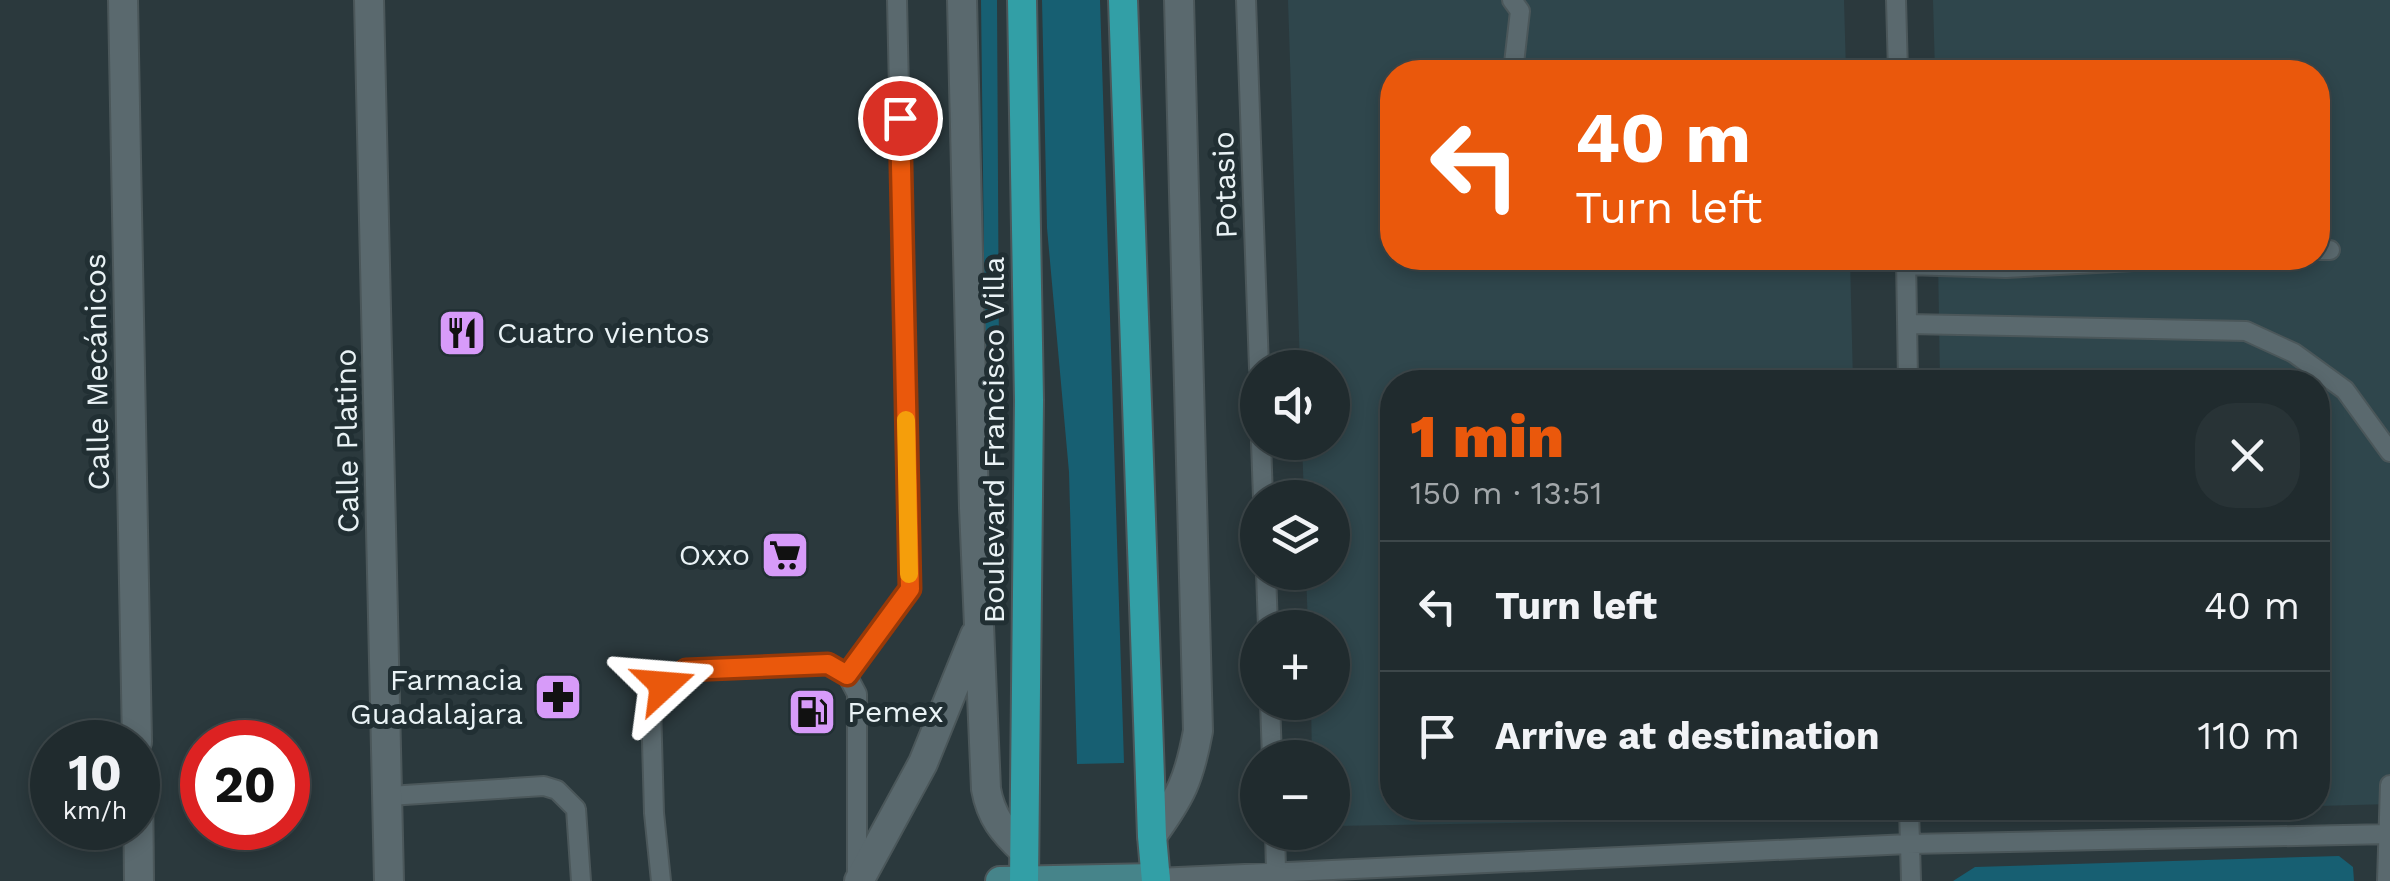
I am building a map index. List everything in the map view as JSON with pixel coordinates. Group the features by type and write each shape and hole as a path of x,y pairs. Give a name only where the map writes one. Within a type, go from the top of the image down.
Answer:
{"main road":[{"name":"Boulevard Francisco Villa","path":"1022,0 1029,382 1024,881"},
{"path":"1000,881 1156,879 1123,0"}],"street":[{"name":"Calle Mecánicos","path":"123,0 137,720"},
{"name":"Calle Platino","path":"368,0 389,881"},
{"path":"962,0 986,789 990,810 1001,829 1024,851"},
{"path":"1152,836 1178,800 1190,775 1198,731 1180,0"},
{"path":"858,881 923,763 979,624"},
{"path":"139,850 140,881"}],"lane":[{"path":"847,675 910,589 897,0"},
{"name":"Potasio","path":"1246,0 1258,350"},
{"path":"1512,0 1520,11 1514,60"},
{"path":"1896,0 1898,60"},
{"path":"1906,270 1908,370"},
{"path":"1908,324 2246,332 2294,353 2317,370"},
{"path":"2330,379 2345,390 2390,452"},
{"path":"660,881 650,705 664,685 686,670 828,664 847,675 857,694 858,881"},
{"path":"389,796 544,786 557,790 576,808 582,881"},
{"path":"2387,881 2390,786"},
{"path":"1909,820 1911,881"},
{"path":"1156,879 1276,870 1909,844 2388,834"},
{"path":"1275,850 1276,870"}],"shaded area":[{"path":"981,0 997,0 999,363 985,343"},
{"path":"1042,0 1100,0 1124,763 1077,764 1069,472 1047,228"},
{"path":"1288,0 1844,0 1846,60 1380,60 1380,270 1850,270 1853,370 1380,370 1380,820 1686,820 1350,826 1350,740 1312,740 1311,720 1350,720 1350,610 1307,610 1307,590 1350,590 1350,480 1303,480 1303,460 1350,460 1350,350 1299,350"},
{"path":"1933,0 2390,0 2390,804 2330,806 2330,370 1940,370 1938,270 2330,270 2330,60 1935,60"},
{"path":"2339,856 2353,867 2354,881 1953,881 1975,867"}],"slow traffic":[{"path":"906,420 909,574"}],"place":[{"name":"Cuatro vientos","path":"462,333"},
{"name":"Oxxo","path":"785,555"},
{"name":"Farmacia Guadalajara","path":"558,697"},
{"name":"Pemex","path":"812,712"}],"route":[{"path":"664,685 686,670 828,664 847,675 910,589 900,118"}]}
